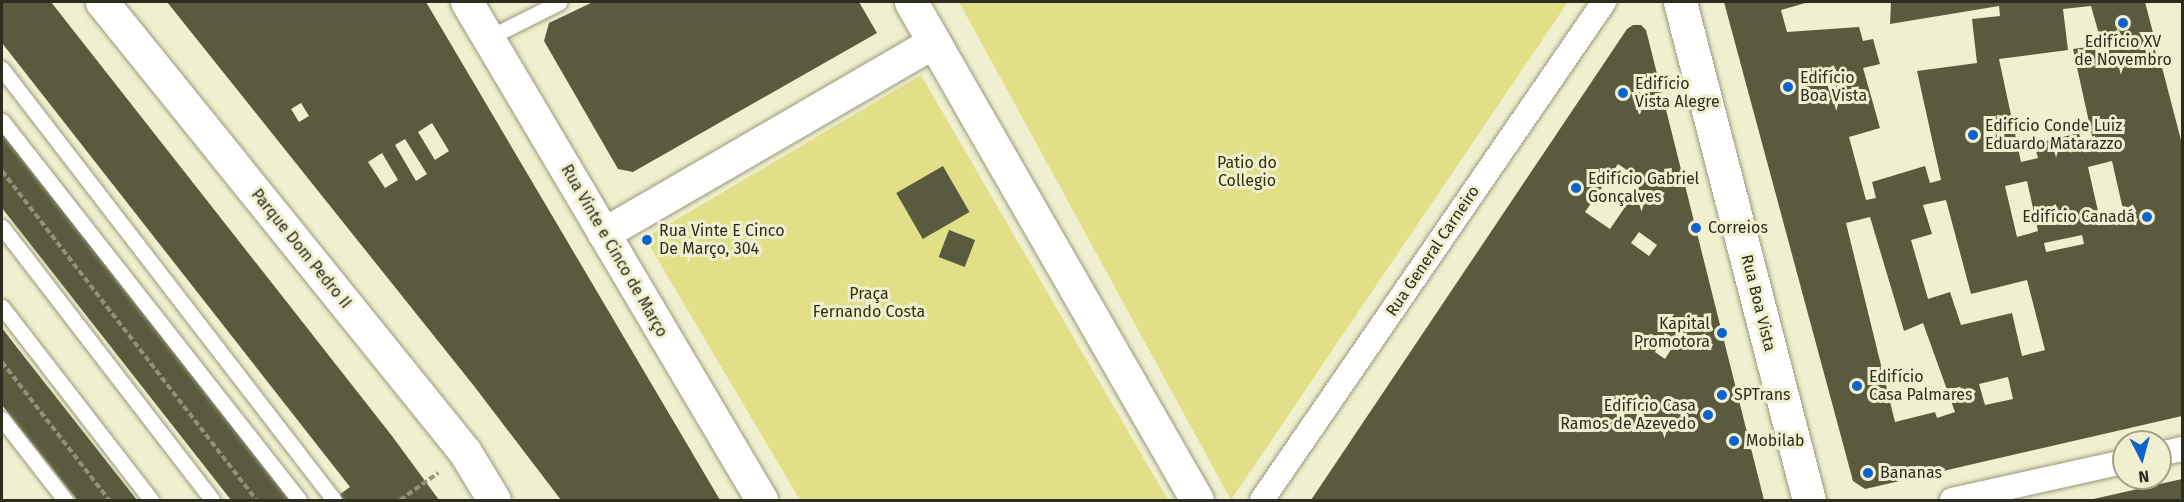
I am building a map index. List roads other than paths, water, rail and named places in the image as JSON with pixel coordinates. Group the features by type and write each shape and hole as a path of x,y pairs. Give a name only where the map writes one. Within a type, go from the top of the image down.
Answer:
{"street":[{"name":"Parque Dom Pedro II","path":"102,2 465,452 494,501"},
{"name":"Rua Vinte e Cinco de Março","path":"467,2 762,501"},
{"path":"911,2 1197,501"},
{"name":"Rua General Carneiro","path":"1262,501 1605,2"},
{"name":"Rua Boa Vista","path":"1680,2 1809,501"},
{"path":"604,234 934,43"},
{"path":"1952,501 2112,465"}],"lane":[{"path":"488,38 560,2"},
{"path":"2,69 333,501"},
{"path":"2,122 299,501"},
{"path":"2,227 212,501"},
{"path":"2,307 151,501"},
{"path":"2,419 65,501"}],"place":[{"name":"Edifício XV de Novembro","path":"2123,23"},
{"name":"Edifício Boa Vista","path":"1788,87"},
{"name":"Edifício Vista Alegre","path":"1623,93"},
{"name":"Edifício Conde Luiz Eduardo Matarazzo","path":"1973,135"},
{"name":"Edifício Gabriel Gonçalves","path":"1576,188"},
{"name":"Edifício Canadá","path":"2147,217"},
{"name":"Correios","path":"1696,228"},
{"name":"Rua Vinte E Cinco De Março, 304","path":"647,240"},
{"name":"Kapital Promotora","path":"1722,333"},
{"name":"Edifício Casa Palmares","path":"1857,386"},
{"name":"SPTrans","path":"1722,395"},
{"name":"Edifício Casa Ramos de Azevedo","path":"1708,415"},
{"name":"Mobilab","path":"1734,441"},
{"name":"Bananas","path":"1868,473"}],"park label":[{"name":"Patio do Collegio","path":"1247,172"},
{"name":"Praça Fernando Costa","path":"869,303"}]}
